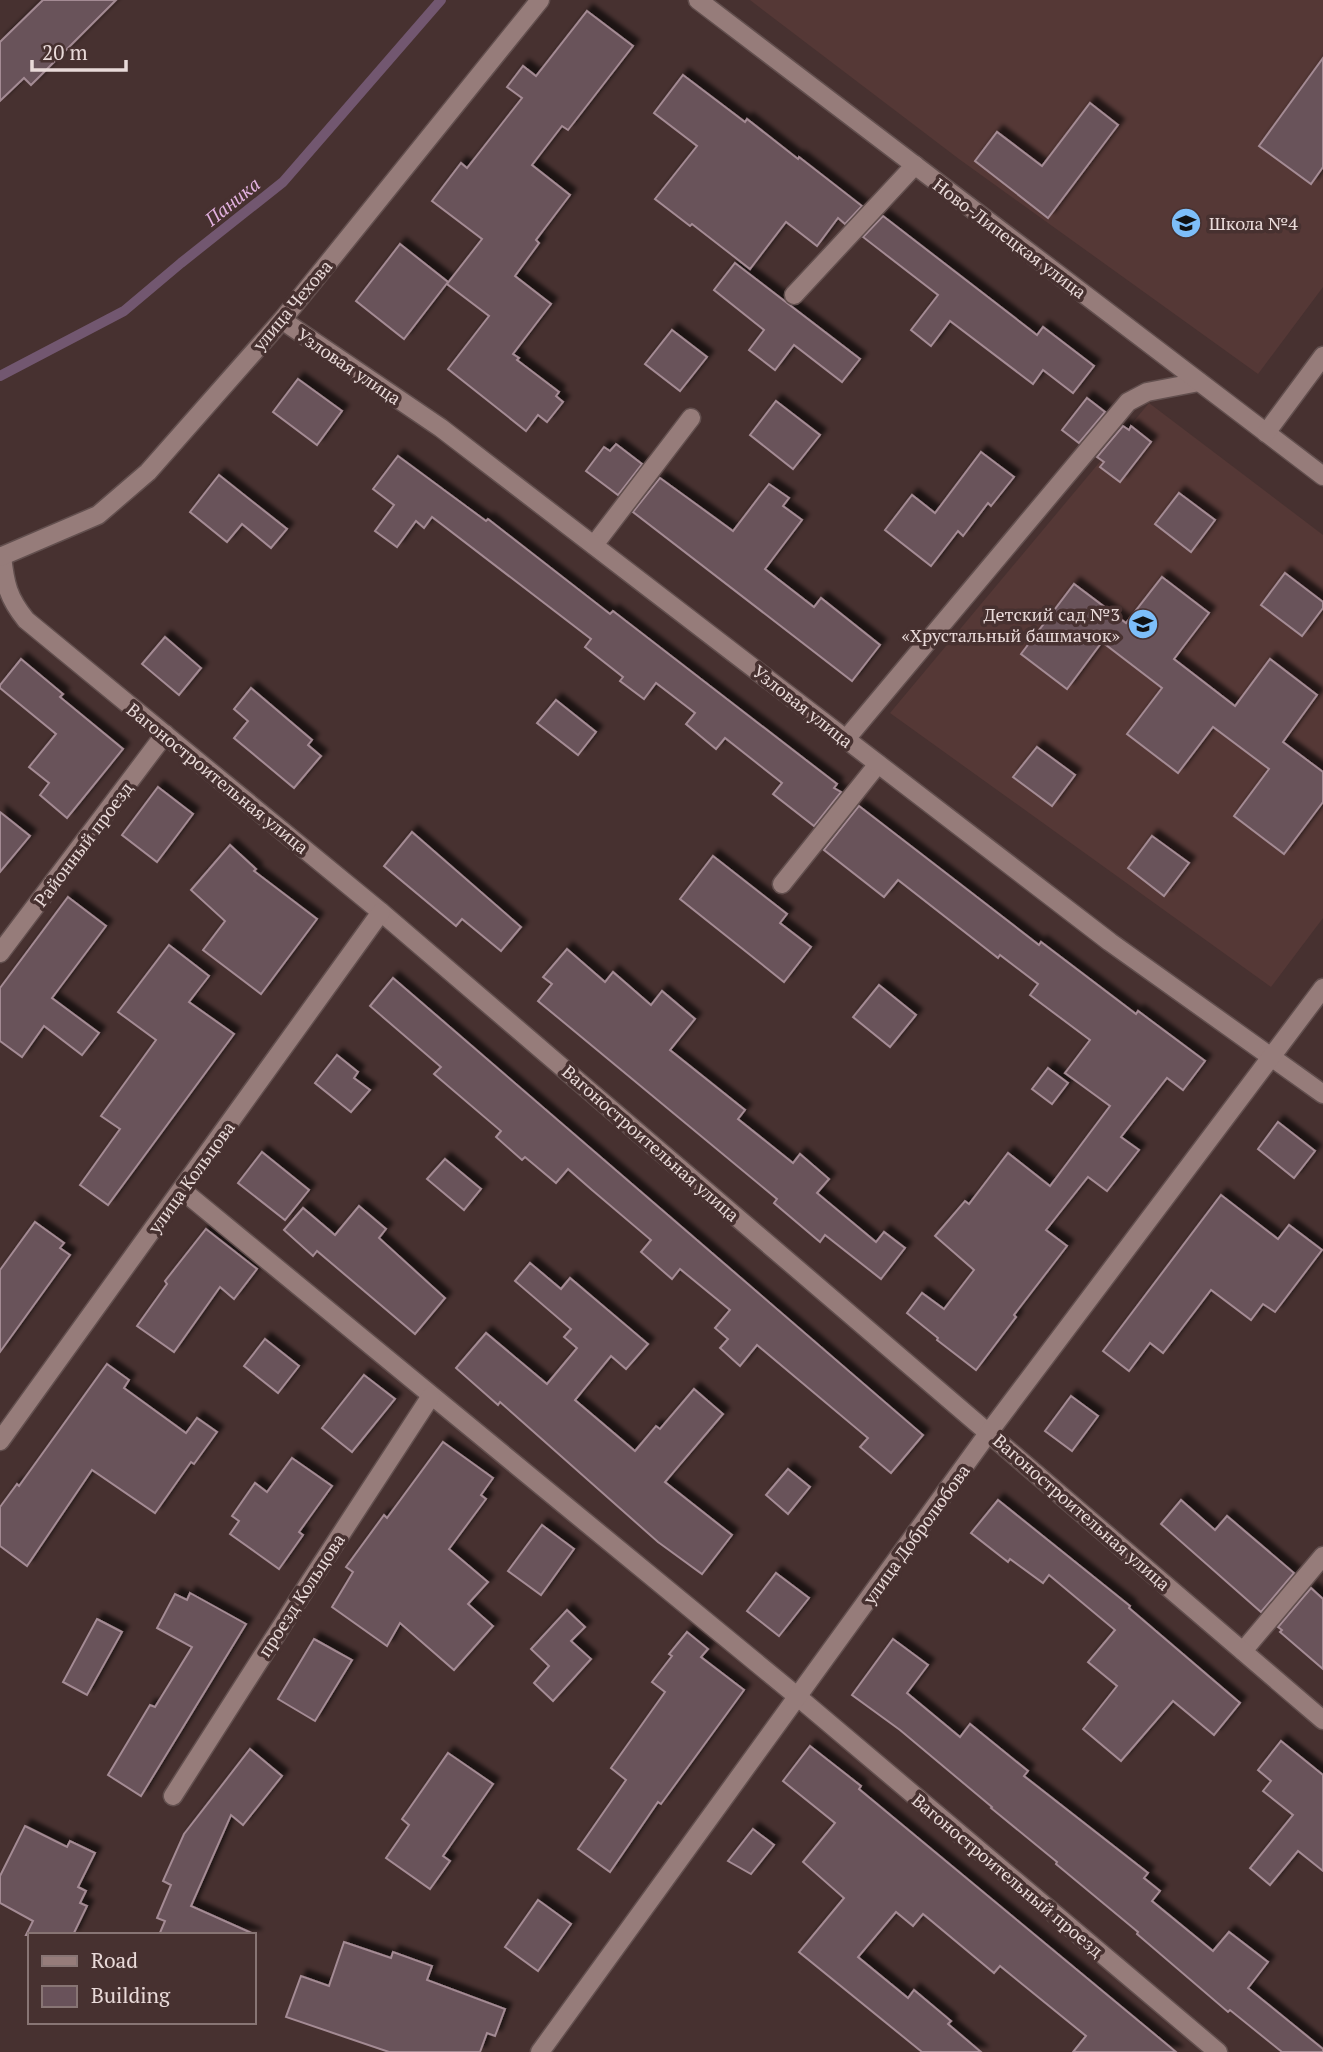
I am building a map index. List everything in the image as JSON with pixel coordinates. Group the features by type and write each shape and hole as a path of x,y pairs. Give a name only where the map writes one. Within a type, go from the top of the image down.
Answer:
{"street":[{"name":"улица Чехова","path":"1,557 98,515 148,472 282,320 540,0"},
{"name":"Ново-Липецкая улица","path":"698,0 1323,477"},
{"path":"794,295 915,165"},
{"name":"Узловая улица","path":"282,320 441,428 1110,942 1323,1094"},
{"path":"1266,433 1323,356"},
{"path":"846,739 1128,402 1147,392 1199,382"},
{"path":"594,545 691,418"},
{"name":"Вагоностроительная улица","path":"1,557 5,585 13,604 26,620 381,912 1323,1720"},
{"name":"Районный проезд","path":"0,953 165,734"},
{"path":"782,884 878,764"},
{"name":"улица Кольцова","path":"0,1441 381,912"},
{"name":"улица Добролюбова","path":"540,2052 989,1432 1323,988"},
{"name":"Вагоностроительный проезд","path":"182,1190 799,1697 1218,2052"},
{"name":"проезд Кольцова","path":"173,1796 303,1591 432,1396"},
{"path":"1244,1651 1323,1556"}],"shaded area":[{"name":"Школа №4","path":"750,0 1323,0 1323,287 1258,374 959,159"},
{"name":"Детский сад №3 «Хрустальный башмачок»","path":"1149,403 1323,535 1323,918 1271,987 890,713"}],"building":[{"path":"43,0 116,0 31,85 24,78 0,101 0,42"},
{"path":"587,11 633,46 568,130 562,126 532,165 570,195 536,240 539,243 515,276 551,304 513,354 559,392 556,396 563,402 547,422 538,415 526,431 448,369 489,316 447,284 482,239 432,201 461,163 467,168 522,98 507,87 523,66 536,76"},
{"path":"1323,58 1323,167 1311,184 1259,146"},
{"path":"683,75 745,122 747,119 798,159 799,157 862,206 845,224 838,218 817,246 786,222 750,269 692,224 690,226 655,199 697,146 654,113"},
{"path":"1090,103 1118,125 1048,218 975,161 997,132 1042,166"},
{"path":"883,216 1037,335 1043,327 1094,366 1073,393 1043,370 1033,384 950,321 931,346 911,330 938,295 863,237"},
{"path":"400,244 448,282 404,339 356,301"},
{"path":"735,263 860,359 842,382 794,345 775,370 749,350 764,330 714,290"},
{"path":"672,330 707,357 680,391 645,364"},
{"path":"298,379 342,411 317,445 273,412"},
{"path":"1087,398 1105,412 1079,443 1062,430"},
{"path":"776,401 820,435 793,469 750,435"},
{"path":"1123,426 1129,430 1131,426 1151,442 1120,482 1100,467 1104,462 1097,457"},
{"path":"616,444 642,464 618,495 586,471 604,447 610,451"},
{"path":"981,452 1014,477 991,506 988,503 963,536 958,531 931,566 885,530 912,495 935,513"},
{"path":"398,456 486,521 488,519 610,614 613,611 837,784 834,788 841,792 814,826 773,794 782,783 725,738 716,749 686,724 695,713 656,683 644,699 620,681 623,677 585,647 591,639 432,517 424,528 416,521 397,547 375,531 394,505 373,489"},
{"path":"219,475 287,529 271,548 242,524 227,542 190,512"},
{"path":"660,478 733,531 769,484 789,498 783,506 802,520 765,569 814,607 821,598 880,645 852,681 633,512"},
{"path":"1179,493 1215,520 1191,552 1155,524"},
{"path":"1285,573 1323,602 1323,608 1302,636 1261,605"},
{"path":"1162,577 1209,613 1174,659 1235,706 1270,659 1317,695 1283,742 1323,772 1323,802 1284,854 1234,816 1269,769 1213,727 1178,773 1127,734 1162,688 1102,642 1067,689 1021,654 1074,584 1126,623"},
{"path":"165,637 201,668 179,695 142,664"},
{"path":"21,659 63,694 60,697 123,749 67,818 40,795 49,783 29,767 56,734 0,688"},
{"path":"251,688 312,740 308,745 321,756 294,788 234,738 248,721 234,709"},
{"path":"556,700 596,732 578,755 537,723"},
{"path":"1037,747 1075,775 1052,806 1013,777"},
{"path":"158,787 193,814 157,862 122,835"},
{"path":"859,806 1039,945 1041,942 1136,1014 1138,1011 1205,1061 1183,1090 1167,1078 1121,1137 1139,1150 1107,1191 1088,1177 1046,1230 1067,1246 976,1370 907,1313 922,1293 944,1309 974,1270 935,1236 965,1201 969,1204 1008,1153 1050,1186 1110,1106 1065,1073 1090,1040 1030,995 1038,984 1000,955 998,958 898,880 884,897 824,850"},
{"path":"0,812 30,836 0,872"},
{"path":"412,832 521,927 501,951 462,919 456,926 384,866"},
{"path":"1152,836 1189,863 1164,896 1128,868"},
{"path":"230,845 256,869 254,871 317,919 261,994 203,950 225,921 191,890"},
{"path":"713,856 787,914 780,923 811,947 784,982 680,899"},
{"path":"68,897 106,926 52,998 99,1033 82,1055 44,1026 22,1057 0,1041 0,988"},
{"path":"169,945 209,976 189,1002 234,1034 108,1205 80,1185 120,1129 101,1116 156,1040 118,1012"},
{"path":"567,949 605,982 613,972 651,1005 662,991 695,1019 670,1050 745,1110 738,1119 793,1163 800,1154 829,1179 817,1193 876,1242 884,1232 905,1248 881,1279 825,1235 820,1242 774,1203 777,1199 538,1001 552,984 543,977"},
{"path":"393,978 923,1435 891,1473 860,1447 868,1438 757,1345 740,1366 720,1348 728,1339 715,1328 730,1310 680,1269 672,1279 641,1252 651,1240 568,1169 556,1183 525,1157 522,1160 496,1137 501,1131 434,1074 441,1067 370,1006"},
{"path":"879,985 916,1015 890,1047 853,1017"},
{"path":"337,1055 358,1072 354,1078 370,1090 351,1112 315,1083"},
{"path":"1048,1068 1068,1083 1052,1104 1032,1089"},
{"path":"1278,1122 1315,1151 1294,1178 1258,1149"},
{"path":"262,1152 309,1190 285,1220 238,1183"},
{"path":"445,1159 481,1189 464,1210 427,1179"},
{"path":"1221,1195 1278,1239 1289,1225 1322,1250 1275,1312 1263,1304 1251,1320 1211,1290 1163,1353 1150,1343 1129,1371 1103,1351"},
{"path":"359,1206 386,1229 379,1238 445,1298 415,1334 317,1251 313,1256 284,1230 303,1208 335,1235"},
{"path":"35,1222 64,1243 60,1248 70,1255 0,1352 0,1270"},
{"path":"206,1229 257,1269 234,1299 220,1287 174,1352 137,1326 167,1284 165,1281"},
{"path":"530,1263 561,1289 570,1278 648,1344 626,1369 611,1356 575,1400 635,1451 656,1426 660,1429 694,1389 723,1414 665,1482 732,1535 702,1574 658,1542 500,1402 498,1405 456,1368 486,1333 547,1384 577,1348 564,1337 571,1329 515,1281"},
{"path":"265,1339 299,1366 278,1393 244,1366"},
{"path":"107,1364 129,1380 124,1388 186,1433 197,1418 217,1432 194,1464 191,1462 155,1513 92,1470 27,1566 0,1546 0,1507 17,1484 19,1486"},
{"path":"364,1375 395,1399 352,1452 322,1428"},
{"path":"1071,1396 1098,1416 1072,1451 1045,1431"},
{"path":"443,1442 493,1478 481,1495 486,1499 449,1549 488,1582 468,1604 493,1626 454,1670 400,1623 387,1646 332,1607 353,1572 346,1567 384,1515 387,1518"},
{"path":"292,1458 332,1486 299,1532 303,1535 279,1569 230,1534 239,1521 232,1516 255,1483 267,1492"},
{"path":"788,1469 810,1487 788,1514 766,1495"},
{"path":"998,1500 1130,1606 1129,1608 1240,1703 1214,1735 1173,1701 1121,1761 1083,1729 1117,1686 1088,1662 1115,1630 1049,1575 1043,1583 1010,1559 1008,1562 971,1533"},
{"path":"1181,1500 1215,1530 1227,1516 1294,1573 1261,1612 1161,1524"},
{"path":"542,1525 574,1549 541,1595 508,1571"},
{"path":"776,1573 809,1598 779,1636 747,1611"},
{"path":"1311,1588 1323,1599 1323,1669 1280,1632 1282,1630 1278,1627"},
{"path":"190,1593 246,1624 141,1796 108,1775 150,1705 155,1707 192,1647 157,1628 175,1594 187,1600"},
{"path":"567,1610 585,1627 571,1641 591,1659 553,1701 534,1683 549,1666 531,1649"},
{"path":"97,1619 122,1632 87,1695 63,1682"},
{"path":"687,1632 708,1649 701,1657 744,1690 661,1804 658,1802 610,1872 578,1849 626,1780 611,1768 665,1692 652,1682 672,1656 669,1654"},
{"path":"314,1639 352,1660 315,1721 278,1699"},
{"path":"893,1639 928,1665 907,1693 960,1737 970,1724 1028,1771 1024,1776 1148,1873 1144,1878 1160,1891 1152,1901 1213,1951 1229,1932 1268,1962 1248,1988 1323,2049 1323,2052 1282,2052 1230,2010 1228,2012 992,1807 900,1730 852,1695"},
{"path":"1281,1741 1323,1775 1323,1871 1298,1851 1270,1885 1250,1868 1293,1815 1263,1791 1271,1781 1258,1770"},
{"path":"810,1746 1176,2052 1073,2052 1086,2036 1000,1966 994,1973 923,1914 913,1926 896,1912 858,1957 908,1998 914,1990 951,2021 948,2024 981,2052 922,2052 799,1952 844,1898 803,1862 835,1823 783,1781"},
{"path":"250,1749 282,1776 243,1825 231,1815 191,1906 252,1933 160,1933 165,1921 157,1918 171,1885 163,1881 184,1834"},
{"path":"448,1753 493,1784 443,1856 450,1861 430,1889 386,1858 409,1825 402,1819"},
{"path":"25,1826 67,1847 70,1841 95,1853 78,1887 86,1891 80,1903 87,1906 74,1933 26,1935 33,1921 0,1903 0,1876"},
{"path":"753,1829 774,1845 751,1874 728,1861"},
{"path":"538,1900 571,1924 538,1971 505,1947"},
{"path":"344,1942 391,1958 393,1952 432,1966 427,1980 505,2009 495,2036 487,2033 480,2052 389,2052 286,2017 301,1976 329,1986"}],"waterway":[{"name":"Паника","path":"0,376 124,311 283,182 441,0"}],"place":[{"name":"Школа №4","path":"1186,223"},
{"name":"Детский сад №3 «Хрустальный башмачок»","path":"1143,624"}]}
